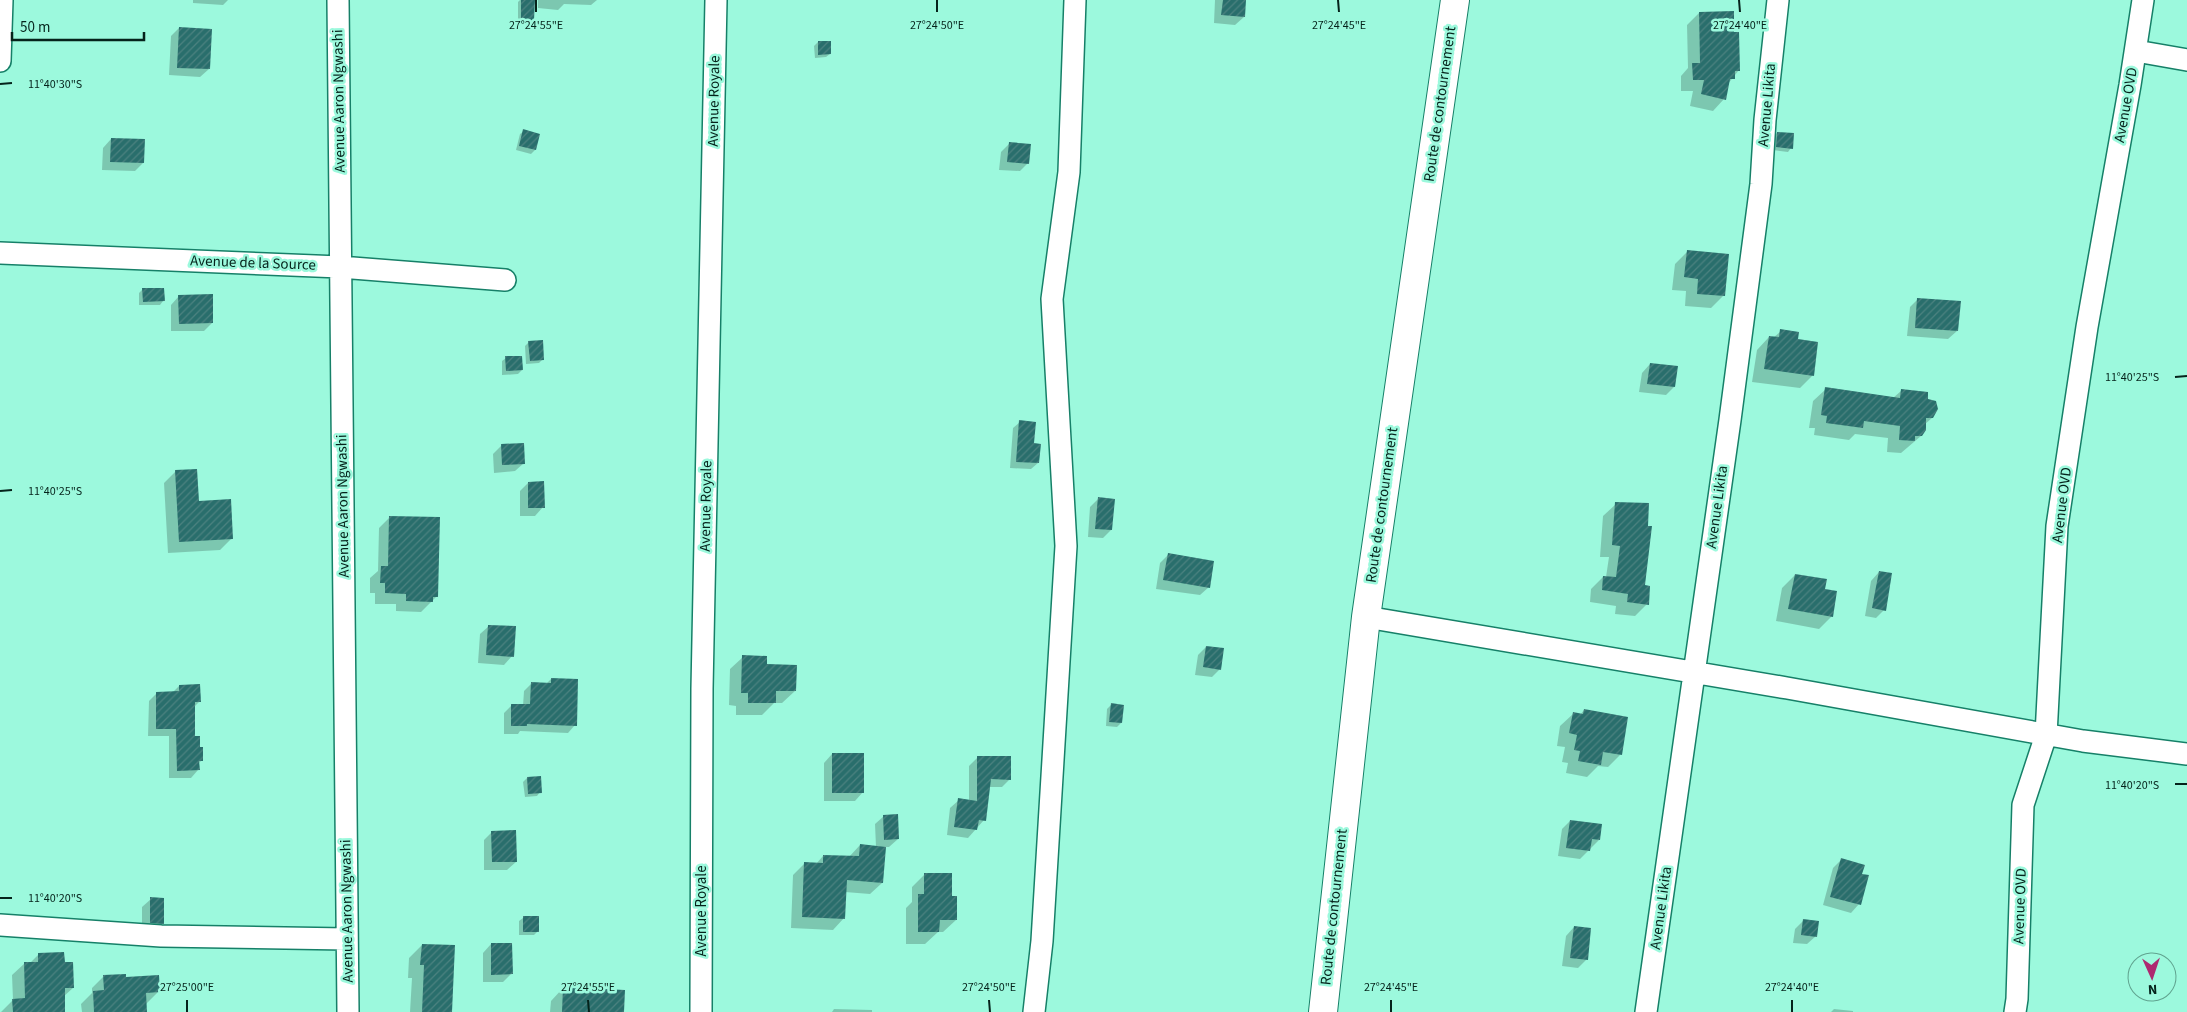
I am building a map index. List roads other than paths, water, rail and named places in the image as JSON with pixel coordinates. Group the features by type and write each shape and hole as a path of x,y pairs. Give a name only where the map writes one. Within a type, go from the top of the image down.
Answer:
{"street":[{"path":"0,61 2,0"},
{"name":"Avenue Aaron Ngwashi","path":"338,0 348,1012"},
{"name":"Avenue Royale","path":"701,1012 702,689 716,0"},
{"path":"1034,1012 1042,941 1066,546 1052,299 1070,172 1075,0"},
{"name":"Route de contournement","path":"1323,1012 1366,617 1455,0"},
{"name":"Avenue Likita","path":"1646,1012 1731,410 1758,204 1764,120 1778,0"},
{"name":"Avenue OVD","path":"2015,1012 2023,805 2046,735 2057,526 2087,327 2136,50 2143,0"},
{"path":"2136,50 2187,60"},
{"name":"Avenue de la Source","path":"0,253 340,267 505,280"},
{"path":"1366,617 1693,672 2046,735 2187,754"},
{"path":"0,926 162,936 347,939"}]}
